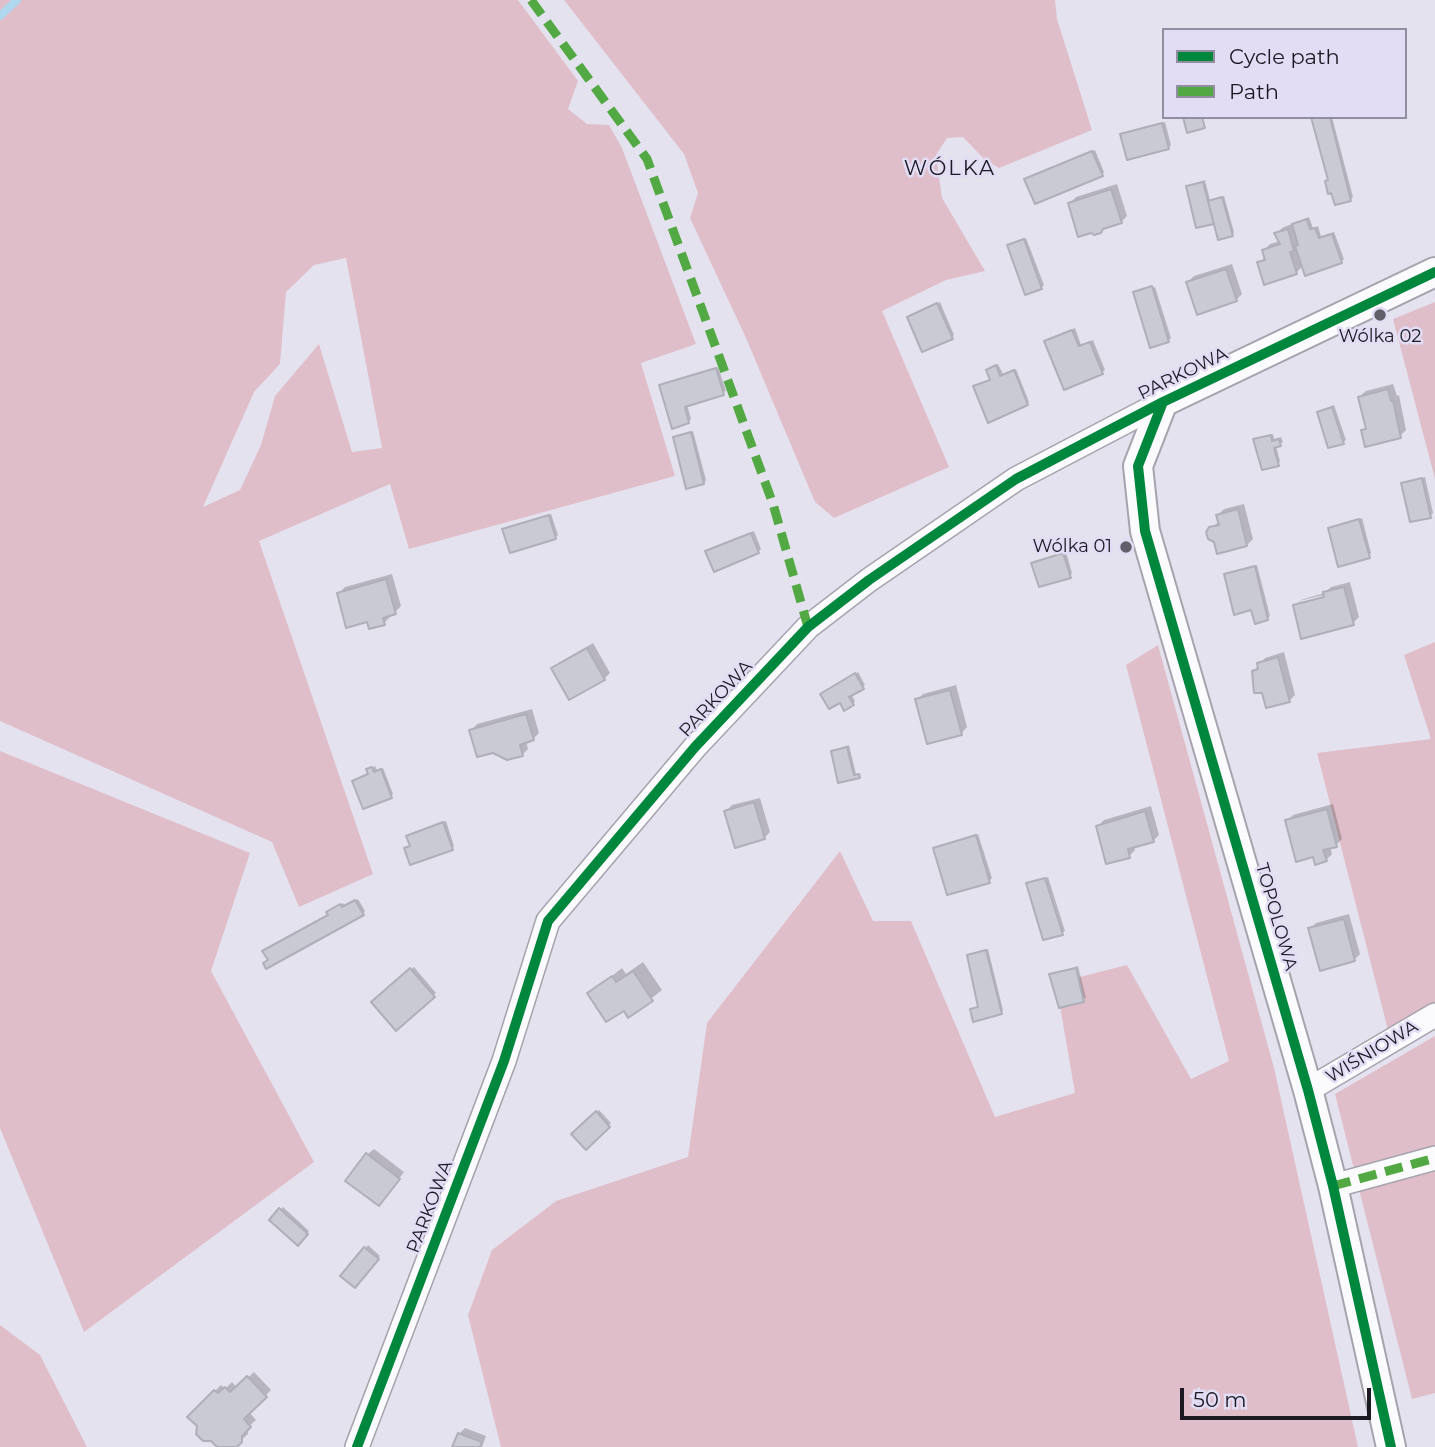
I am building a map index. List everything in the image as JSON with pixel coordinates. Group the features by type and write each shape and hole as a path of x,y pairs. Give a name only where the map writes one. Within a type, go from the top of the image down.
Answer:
{"street":[{"name":"PARKOWA","path":"357,1447 504,1061 548,920 695,747 808,626 869,580 1016,480 1163,402 1435,272"},
{"name":"TOPOLOWA","path":"1163,402 1138,467 1145,531 1308,1090 1333,1186 1391,1447"},
{"name":"WIŚNIOWA","path":"1308,1090 1435,1015"},
{"path":"1333,1186 1435,1158"}],"shaded area":[{"path":"0,0 518,0 578,81 568,109 587,124 609,125 622,148 696,344 641,363 675,476 409,549 390,484 259,541 373,874 299,907 272,842 0,721","holes":["346,258 382,448 352,452 319,344 275,396 261,445 240,490 203,507 254,392 280,364 286,292 314,265"]},
{"path":"564,0 1055,0 1057,19 1092,130 999,168 984,159 963,137 947,138 936,155 942,198 985,271 946,280 882,311 949,467 834,518 815,502 746,338 690,218 698,193 684,154"},
{"path":"1435,302 1435,479 1393,319"},
{"path":"1435,642 1435,1003 1388,1030 1317,753 1431,739 1404,655"},
{"path":"1158,645 1274,1068 1358,1447 501,1447 468,1315 492,1250 556,1201 688,1157 707,1023 840,851 873,921 911,921 995,1117 1075,1093 1056,983 1127,965 1191,1079 1229,1061 1126,665"},
{"path":"0,751 250,853 211,971 314,1162 84,1332 0,1128"},
{"path":"1435,1036 1435,1393 1412,1399 1335,1094"},
{"path":"0,1325 40,1355 87,1447 0,1447"}],"building":[{"path":"1184,119 1203,119 1205,128 1187,133"},
{"path":"1312,119 1330,119 1351,201 1335,205 1331,193 1328,194 1325,181 1328,180"},
{"path":"1162,123 1169,149 1127,160 1120,134"},
{"path":"1092,151 1103,176 1035,204 1024,179"},
{"path":"1203,182 1214,224 1196,228 1186,186"},
{"path":"1111,189 1122,223 1103,229 1101,233 1078,237 1068,203"},
{"path":"1222,197 1233,236 1218,240 1208,201"},
{"path":"1307,219 1310,229 1315,228 1319,238 1332,234 1342,263 1305,276 1295,246 1298,245 1292,224"},
{"path":"1288,229 1294,251 1290,252 1297,274 1264,285 1257,262 1265,260 1262,250 1280,244 1274,233"},
{"path":"1024,239 1042,289 1025,295 1007,245"},
{"path":"1226,269 1237,301 1197,315 1186,282"},
{"path":"1152,286 1169,342 1150,348 1133,292"},
{"path":"937,303 953,339 922,352 907,317"},
{"path":"1072,330 1079,346 1090,342 1103,374 1064,390 1044,341"},
{"path":"996,365 1000,376 1014,370 1028,405 988,423 973,386 990,380 986,370"},
{"path":"716,368 724,395 685,407 689,423 672,429 659,385"},
{"path":"1388,389 1401,438 1365,447 1361,430 1366,429 1358,397"},
{"path":"1332,407 1344,444 1328,448 1317,412"},
{"path":"691,432 704,484 686,489 673,437"},
{"path":"1271,435 1272,441 1279,439 1281,446 1274,448 1279,466 1262,470 1253,439"},
{"path":"1422,478 1431,518 1410,522 1401,483"},
{"path":"1238,509 1247,546 1217,554 1214,542 1208,539 1206,532 1209,527 1219,525 1216,515"},
{"path":"549,515 556,539 510,553 502,529"},
{"path":"1359,519 1370,558 1338,567 1328,528"},
{"path":"751,533 759,553 714,572 705,551"},
{"path":"1063,553 1071,578 1039,587 1031,563"},
{"path":"1255,566 1268,620 1255,624 1251,610 1234,615 1224,574"},
{"path":"386,579 396,614 383,618 385,625 369,629 367,622 346,628 337,593"},
{"path":"1344,587 1354,625 1301,639 1293,605 1324,597 1323,592"},
{"path":"587,648 605,680 569,700 551,668"},
{"path":"1278,657 1290,702 1266,708 1262,693 1254,693 1252,671 1258,669 1257,663"},
{"path":"855,673 864,689 849,697 854,705 844,711 840,703 829,709 820,694"},
{"path":"950,690 962,735 927,744 915,699"},
{"path":"526,714 534,740 520,745 523,756 507,760 493,753 477,757 469,730"},
{"path":"847,747 854,775 859,774 860,778 838,783 831,751"},
{"path":"372,767 374,772 381,769 392,798 363,809 352,781 368,774 366,769"},
{"path":"754,802 765,839 735,848 724,811"},
{"path":"1327,809 1337,847 1323,850 1327,861 1315,865 1313,857 1296,862 1285,820"},
{"path":"1145,811 1154,842 1128,849 1130,858 1106,864 1096,826"},
{"path":"443,822 453,850 410,865 404,848 410,846 406,836"},
{"path":"976,835 990,883 947,895 933,848"},
{"path":"1045,878 1063,935 1043,940 1026,883"},
{"path":"355,900 364,915 266,969 263,963 268,960 262,951 328,915 326,912 340,904 342,907"},
{"path":"1344,919 1355,961 1320,971 1308,928"},
{"path":"986,950 1002,1014 973,1022 970,1009 978,1007 967,955"},
{"path":"410,968 435,997 396,1031 371,1002"},
{"path":"1076,968 1084,1002 1059,1008 1049,974"},
{"path":"633,971 653,1001 628,1018 624,1011 606,1022 587,993 612,976 616,982"},
{"path":"596,1111 610,1127 586,1150 571,1134"},
{"path":"366,1153 400,1179 379,1206 345,1181"},
{"path":"279,1208 308,1234 298,1246 269,1220"},
{"path":"364,1247 379,1259 355,1288 340,1276"},
{"path":"247,1376 267,1397 244,1419 251,1427 242,1436 242,1442 237,1447 217,1447 211,1441 203,1441 196,1434 197,1426 187,1417 214,1390 218,1393 225,1387 230,1392"},
{"path":"458,1433 482,1442 480,1447 452,1447"}],"waterway":[{"path":"0,16 17,0"}],"marked path":[{"path":"531,0 647,159 773,504 808,627"},
{"path":"1333,1186 1435,1158"}],"cycle path":[{"path":"357,1447 504,1061 548,921 695,747 808,627 869,580 1016,479 1163,402 1435,272"},
{"path":"1163,402 1138,466 1145,531 1308,1090 1333,1186 1391,1447"}],"place":[{"name":"Wólka 02","path":"1380,315"},
{"name":"Wólka 01","path":"1126,547"}],"district":[{"name":"WÓLKA","path":"950,169"}]}
